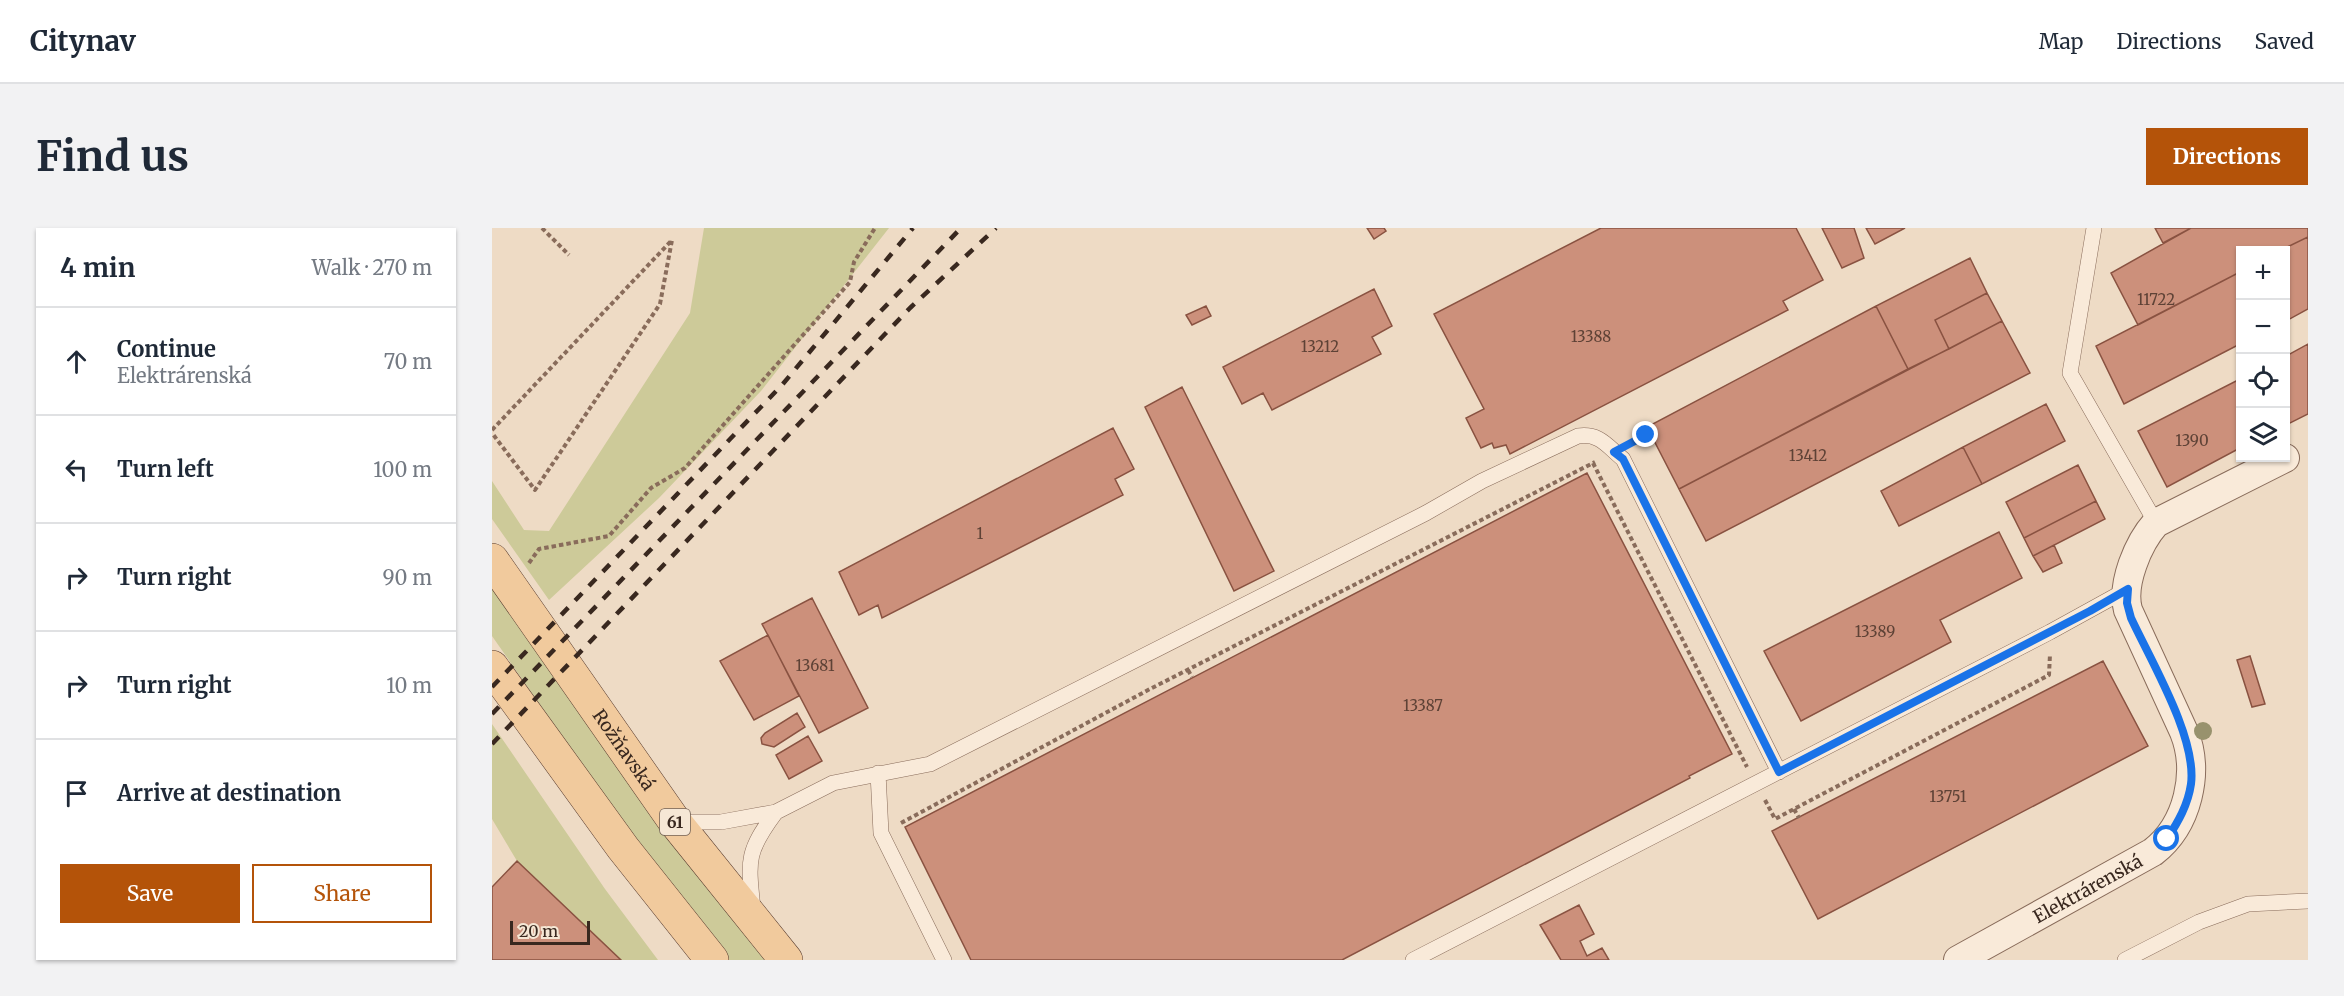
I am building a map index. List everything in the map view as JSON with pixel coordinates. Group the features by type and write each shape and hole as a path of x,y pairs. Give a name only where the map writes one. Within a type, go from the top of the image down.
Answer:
{"main road":[{"name":"Rožňavská","path":"492,560 675,822 786,960"},
{"path":"492,667 622,848 712,960"}],"street":[{"path":"2290,455 2308,446"},
{"path":"2156,523 2275,462"},
{"name":"Elektrárenská","path":"1958,960 2153,852 2167,839 2181,815 2191,784 2187,742 2131,618 2127,603 2128,589 2137,555 2145,537 2156,523"}],"lane":[{"path":"2094,228 2070,373 2156,523"},
{"path":"675,822 721,822 776,812 833,783 930,764 949,756 1426,513 1482,482 1578,436 1588,435 1602,439 1623,459 1779,772"},
{"path":"1413,960 2050,632 2128,589"},
{"path":"878,773 881,833 944,960"},
{"path":"754,921 751,856 756,840 776,812"},
{"path":"2125,960 2199,922 2248,904 2308,901"}],"path":[{"path":"542,228 569,255"},
{"path":"528,566 539,549 609,536 651,488 685,468 850,282 854,262 875,228"},
{"path":"672,240 660,304 535,490 492,432 672,240"},
{"path":"881,833 1188,670 1646,435"},
{"path":"1593,463 1775,819 2049,675 2050,632"},
{"path":"1188,670 1192,678"},
{"path":"1794,809 1799,818"}],"shaded area":[{"path":"704,228 889,228 761,391 659,498 549,600 492,519 492,481 524,530 549,531 690,313"},
{"path":"492,585 768,960 729,960 595,784 492,636"},
{"path":"492,724 605,889 658,960 621,960 517,861 492,819"}],"building":[{"path":"1367,228 1384,228 1386,231 1374,239"},
{"path":"1601,228 1796,228 1823,280 1783,301 1788,310 1510,454 1506,445 1494,448 1492,443 1481,448 1466,418 1484,409 1434,314"},
{"path":"1822,228 1854,228 1864,258 1842,268"},
{"path":"1866,228 1905,228 1875,244"},
{"path":"2155,228 2191,228 2163,243"},
{"path":"2191,228 2308,228 2308,237 2289,246 2236,246 2236,274 2138,325 2111,273"},
{"path":"2308,237 2308,309 2290,319 2290,246"},
{"path":"1970,258 1987,293 1935,320 1949,349 1908,369 1876,306"},
{"path":"2236,274 2236,346 2124,404 2096,346"},
{"path":"1374,289 1392,326 1372,337 1381,354 1272,410 1263,393 1242,404 1223,367"},
{"path":"1987,293 2002,321 1949,349 1935,320"},
{"path":"1206,306 1211,316 1192,325 1186,315"},
{"path":"1876,306 1908,369 1679,489 1647,427"},
{"path":"2002,321 2030,373 1706,541 1679,489"},
{"path":"2308,344 2308,414 2290,423 2290,354"},
{"path":"2236,381 2236,450 2167,487 2138,431"},
{"path":"1182,387 1274,571 1234,591 1145,407"},
{"path":"2046,404 2065,441 1982,484 1963,447"},
{"path":"1113,428 1134,469 1115,479 1123,495 882,618 878,605 859,615 839,572"},
{"path":"1963,447 1982,484 1899,526 1881,491"},
{"path":"2078,465 2096,501 2024,538 2006,502"},
{"path":"1587,473 1732,754 1342,960 971,960 905,827"},
{"path":"2096,501 2105,519 2033,556 2024,538"},
{"path":"1999,532 2022,578 1940,620 1951,642 1801,721 1764,651"},
{"path":"2054,545 2062,563 2043,572 2033,556"},
{"path":"812,598 868,708 819,733 762,624"},
{"path":"768,635 799,696 754,720 720,661"},
{"path":"2250,656 2265,704 2252,707 2237,660"},
{"path":"2103,661 2148,746 1818,919 1772,831"},
{"path":"797,713 805,727 774,747 762,744 761,738 765,733"},
{"path":"808,736 822,761 789,779 776,755"},
{"path":"517,861 621,960 492,960 492,887"},
{"path":"1579,905 1594,934 1580,941 1587,956 1602,948 1609,960 1561,960 1540,925"}],"railway":[{"path":"492,687 782,385 913,228"},
{"path":"492,714 961,228"},
{"path":"492,744 910,308 996,228"}],"route":[{"path":"1646,435 1614,452 1623,459 1779,772 2090,611 2128,589 2126,598 2131,618 2184,732 2190,754 2191,784 2187,801 2167,839"}]}
